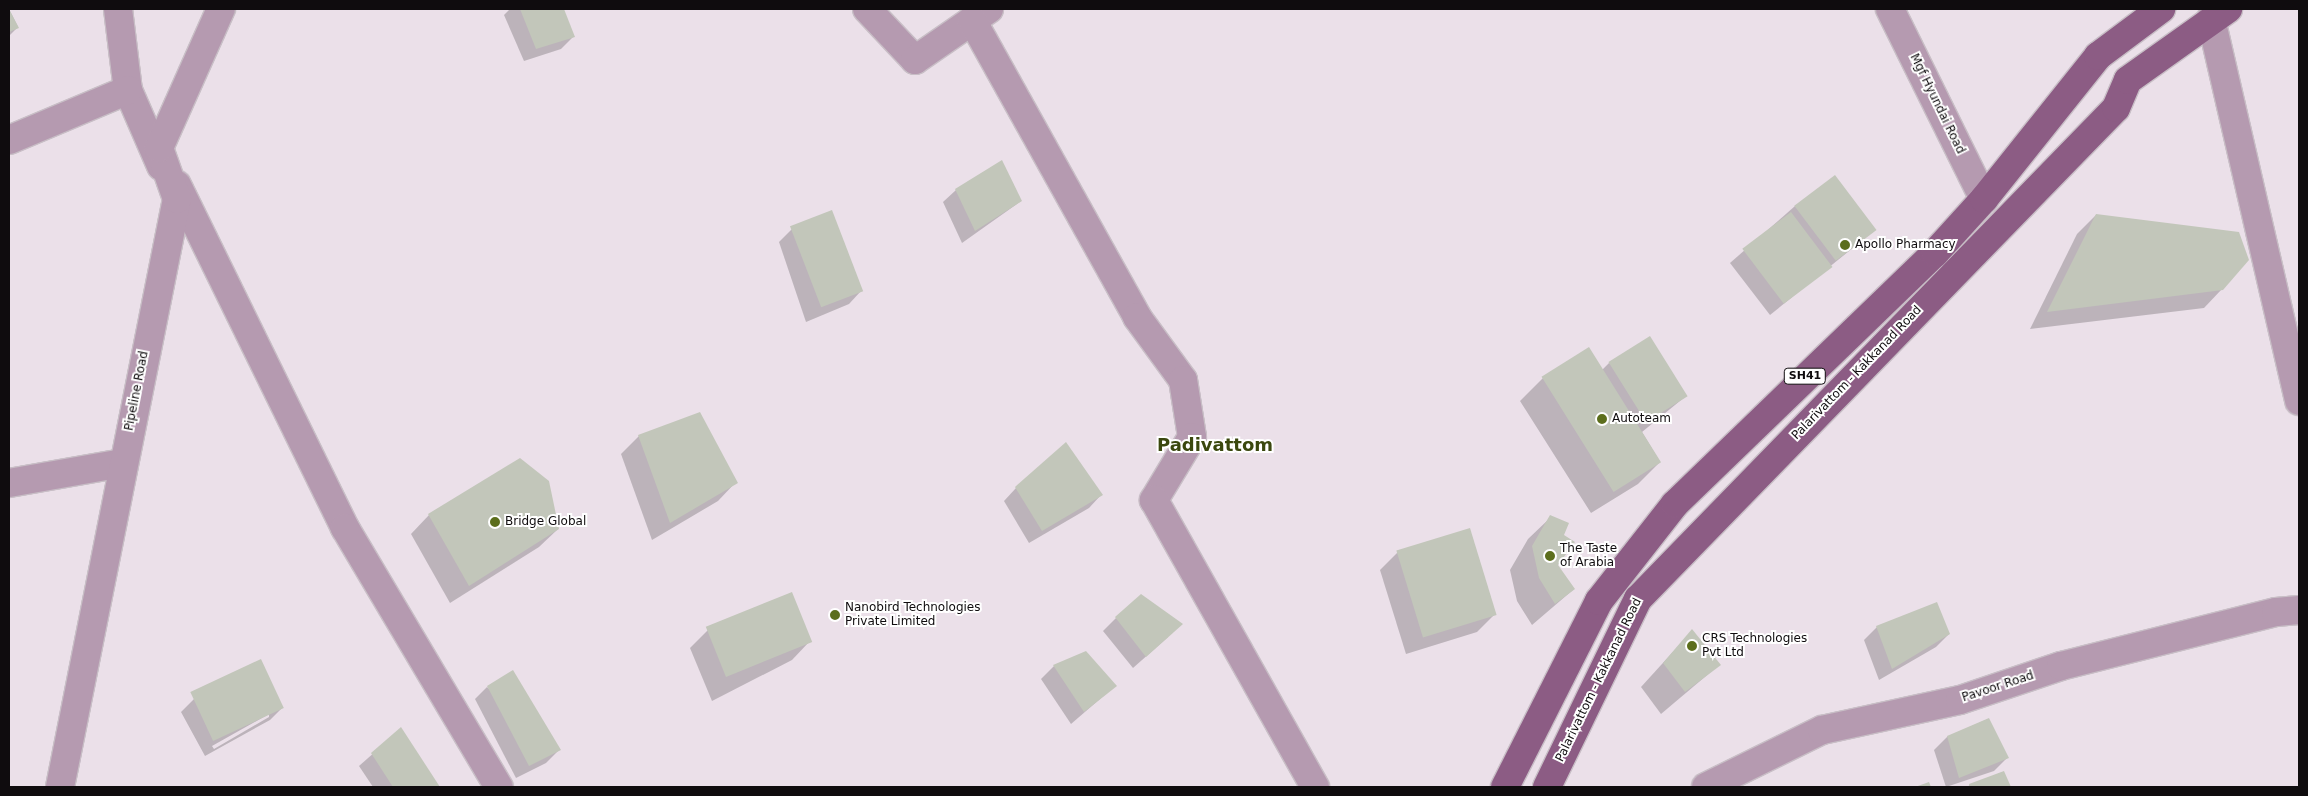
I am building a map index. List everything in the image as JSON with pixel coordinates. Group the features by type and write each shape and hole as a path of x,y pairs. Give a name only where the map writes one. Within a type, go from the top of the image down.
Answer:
{"main road":[{"name":"SH41","path":"1505,787 1599,601 1675,504 1935,253 1984,199 2098,56 2161,9"},
{"name":"Palarivattom - Kakkanad Road","path":"1547,787 1638,599 2116,108 2128,80 2220,14"}],"street":[{"path":"118,9 128,90 137,118 177,199"},
{"path":"177,199 159,148 221,9"},
{"path":"867,9 915,60 981,14 1137,316 1183,380 1192,437 1154,500 1315,787"},
{"name":"Mgf Hyundai Road","path":"1890,9 1984,199"},
{"path":"2220,14 2299,400"},
{"path":"9,140 128,90"},
{"path":"159,148 345,528 499,787"},
{"name":"Pipeline Road","path":"60,787 177,199"},
{"path":"9,483 123,463"},
{"name":"Pavoor Road","path":"1706,787 1822,730 1960,700 2061,666 2276,612 2299,610"}],"building":[{"path":"9,9 19,28 9,32"},
{"path":"520,9 564,9 575,37 536,49"},
{"path":"1002,160 1022,201 975,231 955,189"},
{"path":"1835,175 1877,230 1836,261 1794,206"},
{"path":"832,210 863,291 821,307 790,226"},
{"path":"1791,212 1833,267 1784,304 1742,249"},
{"path":"2096,214 2239,232 2249,260 2223,290 2047,312"},
{"path":"1650,336 1688,396 1646,422 1608,362"},
{"name":"Autoteam","path":"1589,347 1661,462 1614,492 1542,377"},
{"path":"700,412 738,483 670,523 638,435"},
{"path":"1066,442 1103,495 1042,531 1015,487"},
{"name":"Bridge Global","path":"520,458 549,481 559,529 469,586 428,514"},
{"name":"The Taste of Arabia","path":"1550,515 1569,523 1564,535 1575,542 1558,565 1575,589 1555,604 1539,578 1532,546"},
{"path":"1470,528 1497,615 1423,638 1396,551"},
{"path":"792,592 812,642 726,677 706,627"},
{"path":"1141,594 1183,624 1146,657 1115,617"},
{"path":"1937,602 1950,634 1892,669 1876,626"},
{"name":"CRS Technologies Pvt Ltd","path":"1692,629 1721,665 1685,692 1663,663"},
{"path":"1086,651 1117,686 1084,712 1053,665"},
{"path":"261,659 284,708 213,741 190,692"},
{"path":"513,670 561,750 529,766 487,686"},
{"path":"1989,718 2009,758 1959,778 1947,736"},
{"path":"401,727 440,787 393,787 371,753"},
{"path":"2004,771 2011,787 1970,787 1969,784"},
{"path":"1929,782 1931,787 1915,787"}],"place":[{"name":"Apollo Pharmacy","path":"1845,245"},
{"name":"Autoteam","path":"1602,419"},
{"name":"Bridge Global","path":"495,522"},
{"name":"The Taste of Arabia","path":"1550,556"},
{"name":"Nanobird Technologies Private Limited","path":"835,615"},
{"name":"CRS Technologies Pvt Ltd","path":"1692,646"}],"district":[{"name":"Padivattom","path":"1215,445"}]}
